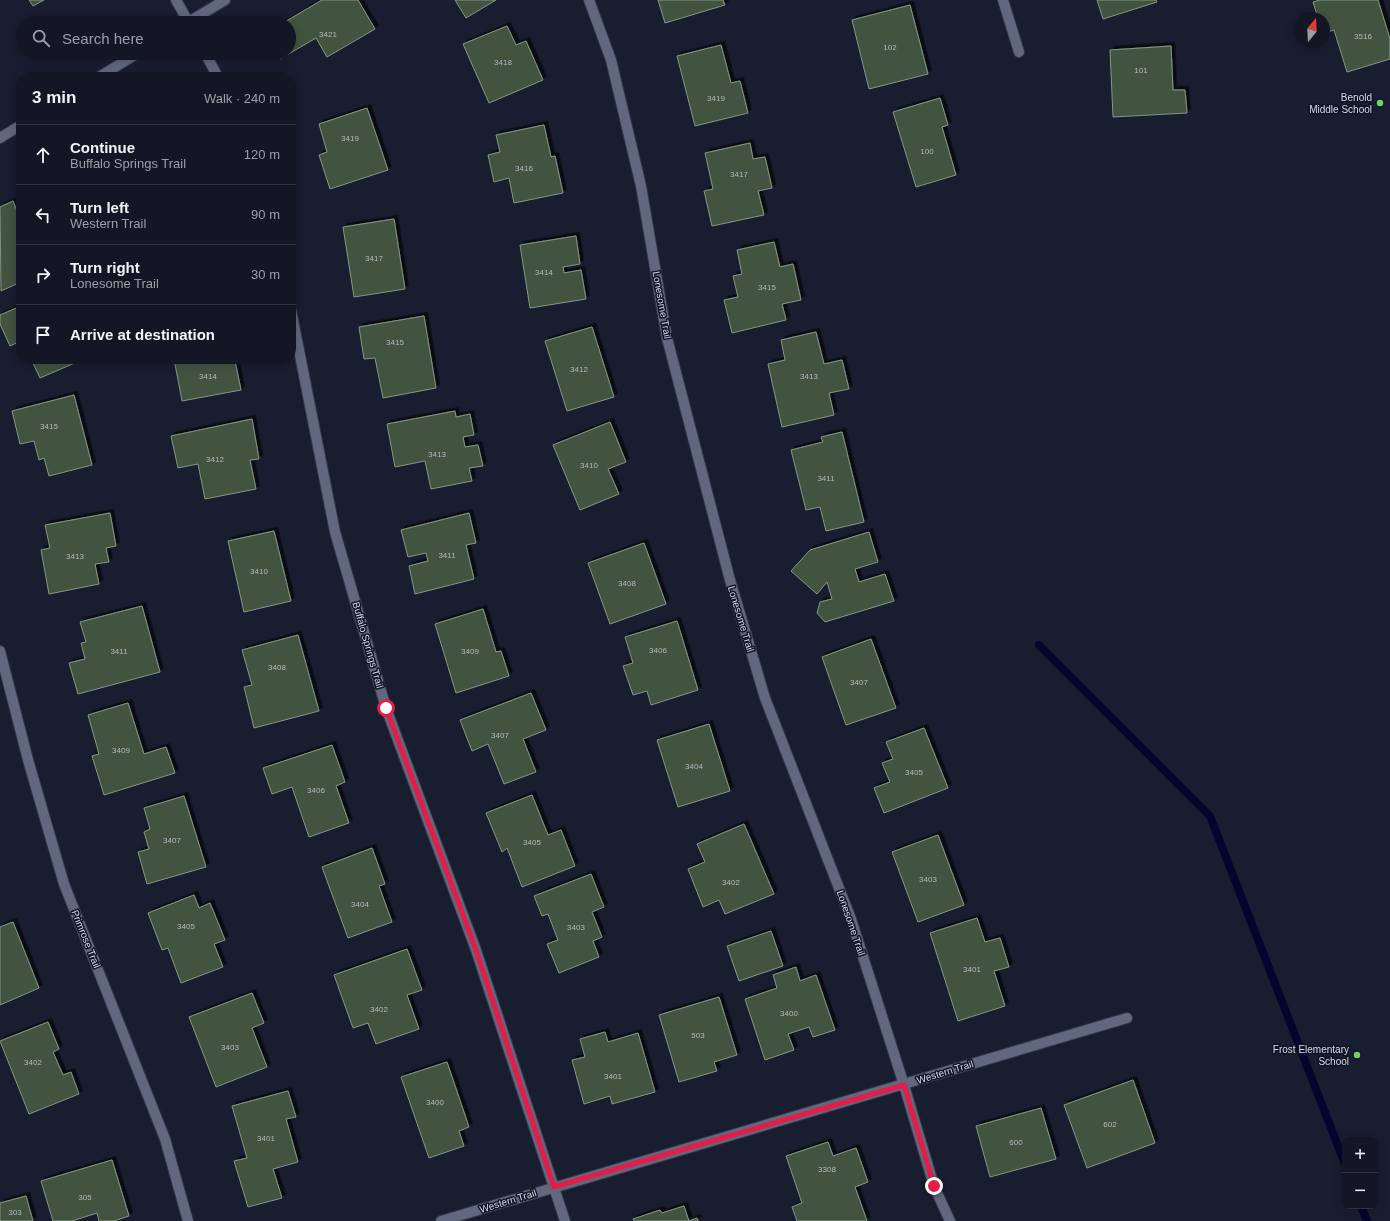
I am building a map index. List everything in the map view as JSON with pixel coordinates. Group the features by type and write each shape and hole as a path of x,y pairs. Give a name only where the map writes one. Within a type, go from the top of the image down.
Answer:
{"street":[{"path":"176,0 184,16"},
{"path":"199,16 225,0"},
{"name":"Lonesome Trail","path":"589,0 611,60 641,186 667,338 730,580 765,698 851,919 904,1085 934,1186 950,1221"},
{"path":"1003,0 1018,52"},
{"path":"107,72 127,60"},
{"path":"209,60 215,72"},
{"path":"0,138 16,128"},
{"name":"Buffalo Springs Trail","path":"296,335 335,532 386,708 476,950 565,1221"},
{"name":"Primrose Trail","path":"0,651 28,760 64,884 165,1139 188,1221"},
{"name":"Western Trail","path":"441,1221 1127,1018"}],"building":[{"path":"29,0 44,0 33,6"},
{"path":"322,0 358,0 375,29 327,57 316,38 296,50 295,16"},
{"path":"455,0 496,0 466,18"},
{"path":"658,0 723,0 725,5 665,23"},
{"path":"1097,0 1156,0 1157,2 1103,19"},
{"path":"1320,0 1378,0 1390,39 1390,59 1347,72 1334,30 1330,31 1330,12 1316,12 1313,2"},
{"path":"910,5 928,74 869,89 852,20"},
{"path":"507,26 516,45 526,41 543,80 489,103 463,44"},
{"path":"721,45 731,83 740,81 748,113 695,126 677,56"},
{"path":"1171,46 1173,90 1185,90 1187,113 1113,117 1110,50"},
{"path":"940,98 948,125 942,127 956,175 916,187 893,112"},
{"path":"367,108 388,170 330,189 319,155 327,152 319,124"},
{"path":"544,125 551,157 555,156 563,193 514,203 509,178 494,182 488,155 500,152 496,135"},
{"path":"750,143 753,159 765,157 772,188 758,191 764,215 712,226 704,191 713,189 705,153"},
{"path":"13,201 16,208 16,284 1,291 0,207"},
{"path":"394,219 405,289 354,297 343,227"},
{"path":"576,236 580,264 563,267 564,273 581,270 586,299 530,308 520,245"},
{"path":"774,242 780,267 793,264 801,300 782,304 786,320 732,333 724,300 738,297 733,276 742,274 737,250"},
{"path":"16,308 16,343 10,346 0,324 0,315"},
{"path":"424,316 436,388 383,398 375,358 364,359 359,327"},
{"path":"592,327 614,397 567,411 545,341"},
{"path":"816,332 824,364 842,360 849,389 829,393 834,415 782,427 768,364 785,360 781,340"},
{"path":"33,364 72,364 40,378"},
{"path":"175,364 236,364 241,390 182,401"},
{"path":"74,395 92,465 49,476 44,458 39,460 34,441 20,444 12,411"},
{"path":"455,411 456,417 470,414 474,435 463,437 465,447 478,445 483,466 469,468 472,481 431,489 425,461 395,467 387,424"},
{"path":"252,419 259,459 250,460 256,489 205,499 198,464 178,468 171,436"},
{"path":"610,422 626,462 608,469 619,494 580,510 553,445"},
{"path":"842,432 864,522 826,531 820,507 806,510 791,450 823,442 821,437"},
{"path":"110,513 116,546 106,548 109,562 95,564 99,584 49,594 41,550 50,548 45,525"},
{"path":"469,513 476,543 466,545 474,579 415,594 409,566 428,561 426,553 408,557 401,530"},
{"path":"274,531 291,601 244,612 228,541"},
{"path":"869,532 878,562 855,569 859,582 885,574 894,601 825,622 817,613 820,602 832,599 827,582 817,594 791,571 810,550"},
{"path":"644,543 666,604 610,624 588,563"},
{"path":"142,606 160,672 78,694 69,663 85,659 81,643 86,642 80,622"},
{"path":"483,609 496,652 501,651 509,676 456,693 435,624"},
{"path":"677,621 698,690 651,705 647,691 633,695 623,666 633,663 625,637"},
{"path":"298,635 319,711 254,728 244,687 252,685 242,650"},
{"path":"871,639 896,708 846,725 822,657"},
{"path":"531,693 546,730 523,739 536,772 504,784 488,744 472,751 460,720"},
{"path":"128,703 144,754 166,747 175,773 104,795 92,756 99,754 88,715"},
{"path":"709,724 730,791 678,807 657,740"},
{"path":"924,728 948,788 884,813 874,788 890,782 882,763 893,759 886,742"},
{"path":"332,745 345,782 336,786 349,823 309,837 292,787 272,794 263,768"},
{"path":"532,795 548,835 561,830 575,866 522,887 507,848 502,852 486,813"},
{"path":"184,796 206,867 147,884 138,852 149,849 144,832 150,829 144,808"},
{"path":"744,824 774,894 725,914 719,900 703,907 688,869 705,862 697,844"},
{"path":"938,835 964,905 918,922 892,852"},
{"path":"372,848 385,884 379,886 392,922 348,938 322,867"},
{"path":"591,874 604,907 592,912 602,937 593,941 599,957 559,973 547,944 558,940 548,914 542,916 534,896"},
{"path":"194,895 199,908 210,903 225,940 214,944 223,967 181,983 168,948 162,950 148,913"},
{"path":"977,918 985,942 1000,938 1009,967 994,971 1005,1006 958,1021 930,933"},
{"path":"13,922 39,988 0,1005 0,927"},
{"path":"771,931 783,966 739,981 727,946"},
{"path":"407,949 422,990 407,995 419,1029 376,1044 368,1023 353,1028 334,975"},
{"path":"796,967 800,981 816,975 835,1030 813,1037 809,1027 788,1034 794,1050 765,1060 745,999 777,988 773,975"},
{"path":"252,993 264,1023 252,1028 267,1067 216,1087 189,1017"},
{"path":"719,997 737,1055 714,1062 717,1071 679,1082 659,1015"},
{"path":"48,1022 59,1049 53,1052 63,1075 71,1072 79,1094 29,1114 0,1041"},
{"path":"605,1032 608,1042 638,1033 655,1092 612,1104 610,1096 584,1104 572,1060 585,1057 580,1039"},
{"path":"447,1062 469,1127 459,1131 464,1146 429,1158 401,1077"},
{"path":"1133,1080 1155,1143 1087,1168 1064,1105"},
{"path":"288,1091 296,1117 286,1119 298,1162 273,1169 282,1198 248,1207 234,1161 247,1158 232,1106"},
{"path":"1041,1108 1056,1159 990,1177 976,1126"},
{"path":"828,1142 833,1156 856,1148 868,1182 855,1187 867,1221 797,1221 792,1207 802,1203 786,1156"},
{"path":"112,1160 129,1216 114,1221 99,1221 97,1213 72,1221 53,1221 41,1181"},
{"path":"26,1196 33,1221 0,1221 0,1203"},
{"path":"684,1206 689,1221 634,1221 633,1219 660,1210 662,1213"},
{"path":"697,1218 698,1221 689,1221"}],"waterway":[{"path":"1039,645 1210,816 1342,1156"},
{"path":"1362,1209 1367,1221"}],"place":[{"name":"Benold Middle School","path":"1380,103"},
{"name":"Frost Elementary School","path":"1357,1055"}],"route":[{"path":"386,708 476,950 554,1187 904,1085 934,1186"}]}
